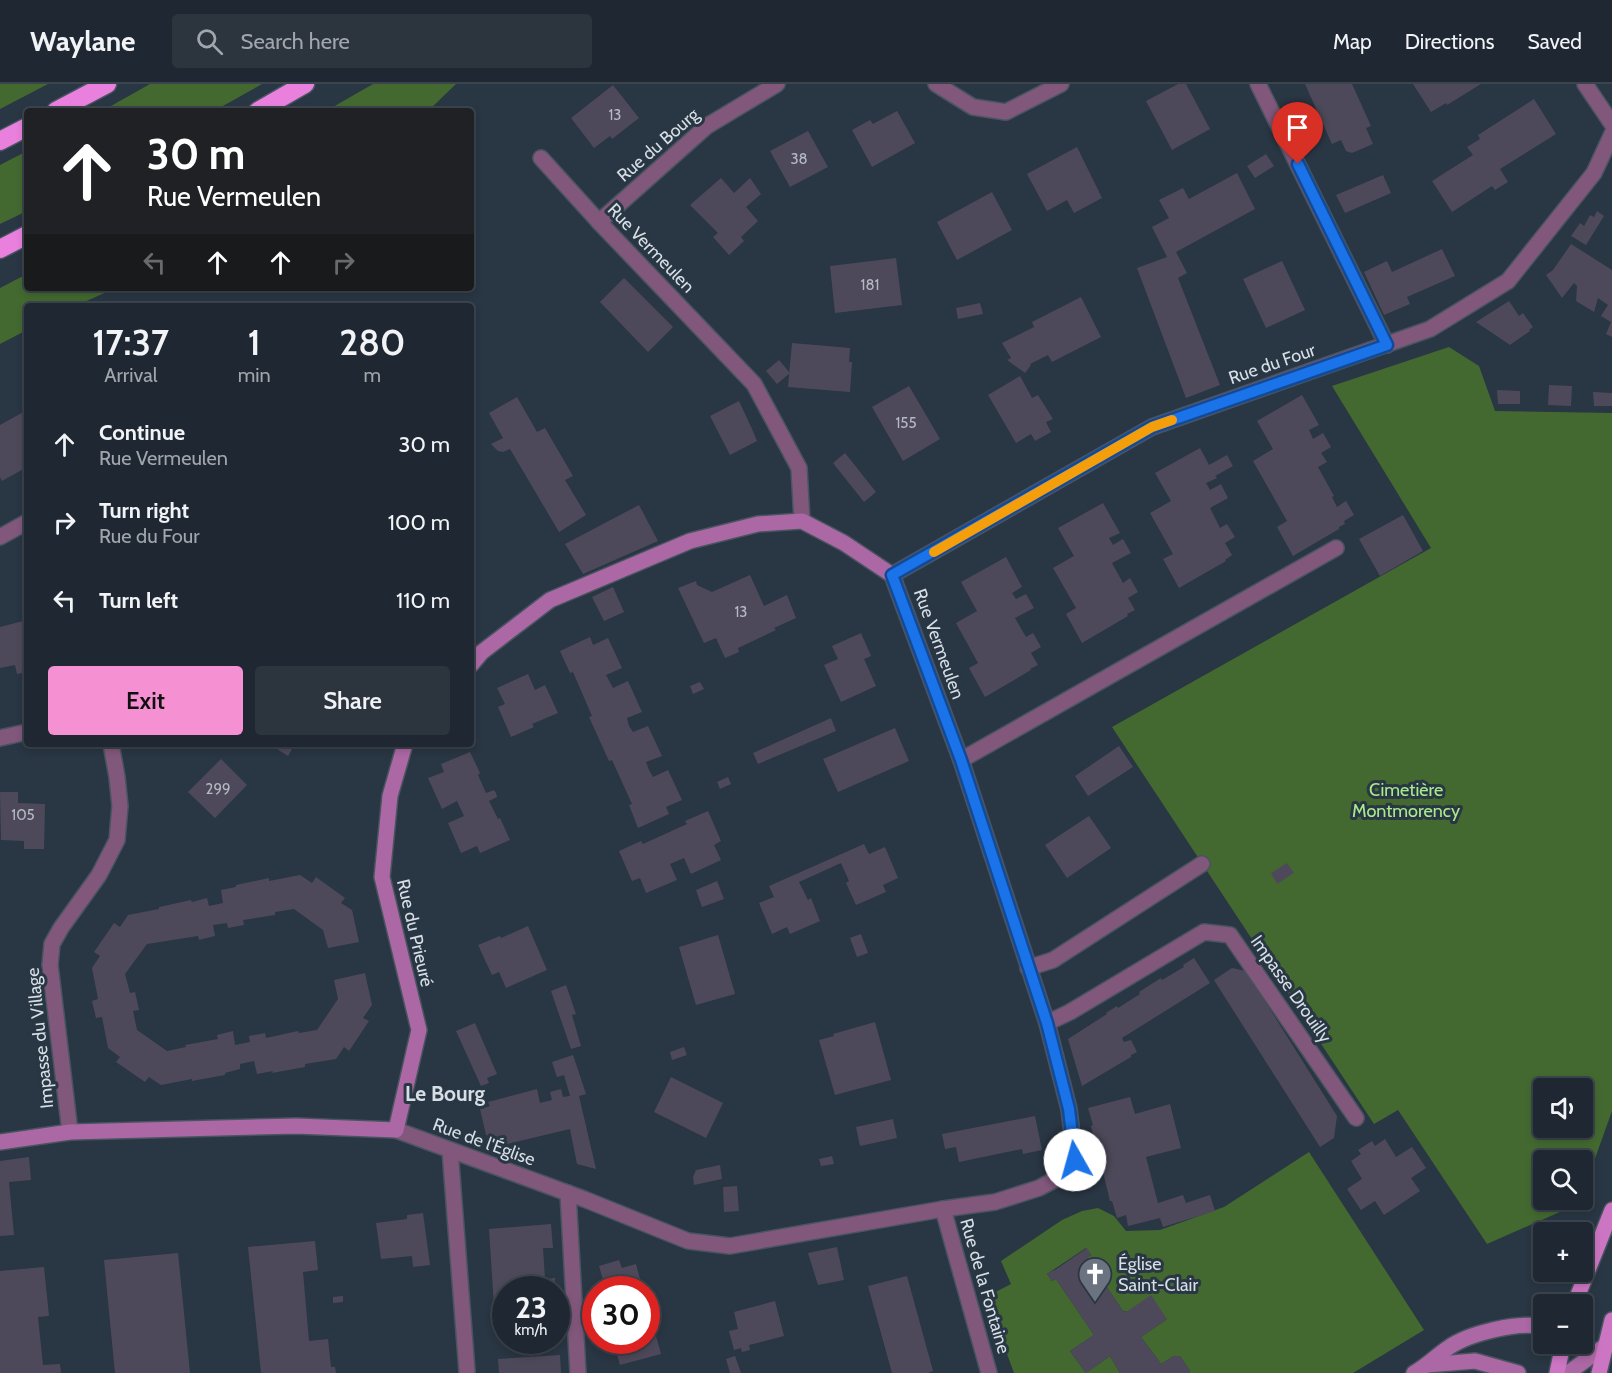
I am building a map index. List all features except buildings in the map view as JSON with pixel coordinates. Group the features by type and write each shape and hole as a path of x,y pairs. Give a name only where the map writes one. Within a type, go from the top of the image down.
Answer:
{"highway":[{"path":"62,108 107,84"},
{"path":"263,108 305,84"},
{"path":"0,141 24,129"},
{"path":"0,249 24,237"}],"main road":[{"path":"1579,1294 1611,1215"},
{"path":"1599,1373 1612,1320"},
{"path":"1565,1354 1566,1373"}],"street":[{"name":"Rue du Bourg","path":"599,222 707,126 777,84"},
{"path":"936,84 973,107 1006,112 1060,84"},
{"path":"1258,84 1387,345"},
{"path":"1585,84 1612,124"},
{"name":"Rue du Four","path":"892,575 1152,427 1430,329 1508,281 1594,173 1612,134"},
{"name":"Rue Vermeulen","path":"541,158 754,384 799,468 802,521 844,543 892,575 961,760 1047,1023 1069,1109 1075,1160 1065,1174 1039,1188 995,1202 943,1209"},
{"path":"474,661 482,652 550,600 690,541 758,525 802,521"},
{"path":"0,537 24,524"},
{"path":"961,760 1336,548"},
{"path":"0,738 24,733"},
{"name":"Impasse du Village","path":"70,1132 50,965 52,944 99,875 117,840 120,806 112,747"},
{"name":"Rue du Prieuré","path":"396,1130 419,1030 382,877 390,796 404,747"},
{"path":"1028,968 1053,960 1202,864"},
{"name":"Impasse Drouilly","path":"1047,1023 1070,1012 1204,932 1230,935 1356,1118"},
{"name":"Rue de l'Église","path":"0,1142 70,1132 296,1126 396,1130 568,1193 688,1241 730,1246 943,1209"},
{"path":"450,1150 467,1371"},
{"path":"568,1193 578,1373"},
{"name":"Rue de la Fontaine","path":"943,1209 989,1373"},
{"path":"1420,1369 1450,1346 1478,1333 1509,1326 1533,1325"},
{"path":"1566,1373 1605,1346"},
{"path":"1420,1369 1474,1362 1518,1373"}],"green space":[{"path":"0,84 48,84 0,109"},
{"path":"150,84 262,84 219,108 107,108"},
{"path":"373,84 456,84 431,108 331,108"},
{"path":"24,153 24,212 0,224 0,165"},
{"path":"24,276 24,291 109,291 82,303 24,303 24,332 0,344 0,288"},
{"name":"Cimetière Montmorency","path":"1449,347 1479,366 1495,411 1612,413 1612,1111 1593,1164 1593,1150 1533,1150 1533,1210 1564,1210 1487,1244 1398,1110 1374,1124 1112,727 1431,548 1332,386"},
{"path":"1309,1152 1424,1330 1353,1373 1190,1373 1180,1356 1174,1356 1161,1364 1141,1337 1167,1319 1123,1311 1087,1258 1091,1255 1086,1248 1047,1274 1052,1281 1056,1279 1094,1335 1070,1351 1086,1373 1014,1373 986,1297 1011,1284 1001,1261 1062,1220 1082,1211 1098,1208 1114,1216 1126,1231 1160,1230 1224,1207"},
{"path":"1110,1356 1120,1373 1086,1373"}],"slow traffic":[{"path":"934,552 1152,427 1172,420"}],"place":[{"name":"Église Saint-Clair","path":"1095,1303"}],"district":[{"name":"Le Bourg","path":"445,1093"}],"route":[{"path":"1075,1160 1069,1109 1047,1023 961,760 892,575 1152,427 1387,345 1298,164"}]}
